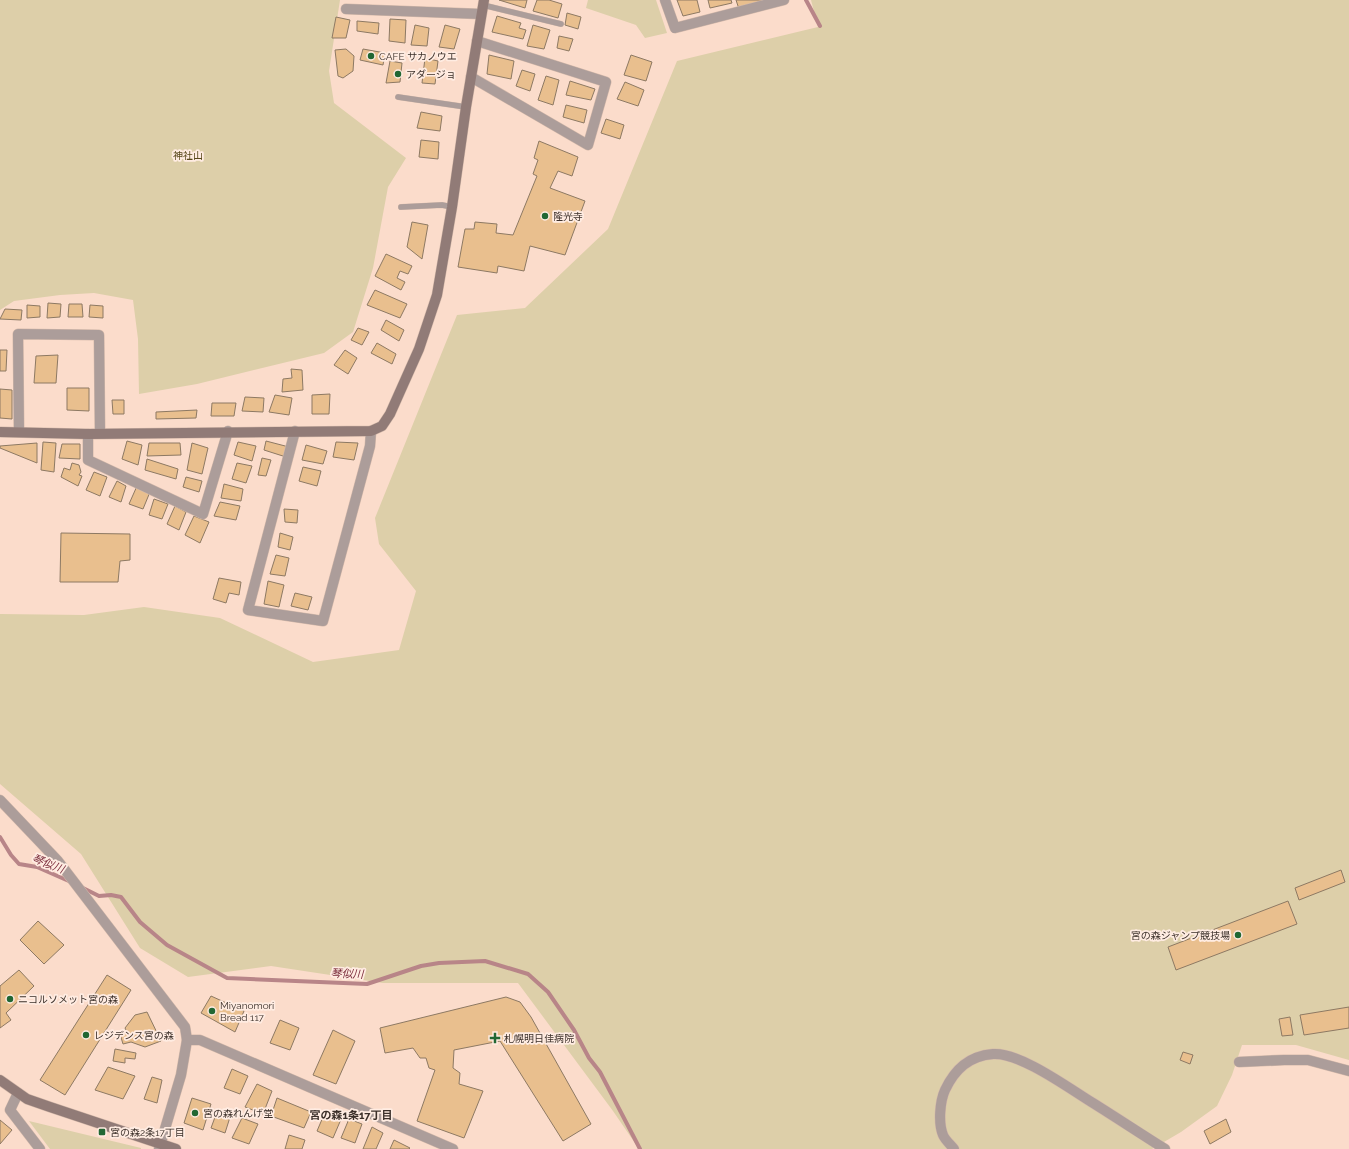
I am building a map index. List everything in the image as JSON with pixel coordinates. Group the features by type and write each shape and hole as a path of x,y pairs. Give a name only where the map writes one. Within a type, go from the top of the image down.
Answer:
{"street":[{"path":"665,0 675,28 784,0"},
{"path":"0,432 88,434 228,431 372,431 382,426 390,414 419,349 437,296 452,208 482,6 346,10"},
{"path":"471,77 588,145 606,82 477,41"},
{"path":"19,432 18,334 99,335 100,433"},
{"path":"88,434 88,460 203,514 228,431"},
{"path":"295,431 248,610 324,621 370,446 372,431"},
{"path":"0,800 58,861 185,1027 187,1040 181,1075 160,1146"},
{"path":"187,1040 200,1040 449,1148"},
{"path":"954,1149 943,1135 940,1116 942,1097 959,1068 976,1058 994,1054 1010,1056 1040,1069 1165,1149"},
{"path":"1239,1062 1308,1060 1349,1071"},
{"path":"0,1080 27,1098 160,1146 176,1149"},
{"path":"18,1093 10,1110 40,1149"}],"lane":[{"path":"482,6 561,24"},
{"path":"398,97 466,107"},
{"path":"401,206 442,205 452,208"}],"green space":[{"name":"神社山","path":"0,0 340,0 329,71 334,103 406,158 388,187 373,268 353,332 324,353 197,384 139,394 138,339 133,300 94,293 60,295 14,301 0,310"},
{"path":"588,0 656,0 667,33 645,38 636,25 586,8"},
{"path":"811,0 1349,0 1349,1060 1296,1045 1242,1045 1232,1075 1217,1106 1181,1132 1152,1149 639,1149 613,1111 518,983 383,983 271,966 188,977 140,948 81,854 0,784 0,614 84,615 144,607 220,618 313,662 399,650 416,591 379,544 375,518 457,315 525,308 608,229 677,61 818,27"},
{"path":"29,1121 141,1148 141,1149 50,1149"}],"building":[{"path":"499,0 527,0 525,8"},
{"path":"537,0 549,0 562,4 558,18 533,11"},
{"path":"677,0 697,0 700,12 683,16"},
{"path":"708,0 731,0 732,3 710,8"},
{"path":"736,0 764,0 739,9"},
{"path":"567,13 581,17 578,29 565,25"},
{"path":"497,16 521,23 519,28 526,30 523,39 492,32"},
{"path":"336,17 350,20 346,38 332,38"},
{"path":"390,19 406,20 405,43 389,41"},
{"path":"357,21 379,23 378,34 357,31"},
{"path":"415,25 429,28 427,46 411,45"},
{"path":"445,25 460,29 454,49 439,47"},
{"path":"533,25 550,30 544,49 527,46"},
{"path":"559,36 573,39 569,51 557,48"},
{"path":"346,49 354,56 353,71 343,78 338,76 335,50"},
{"path":"363,49 385,53 383,65 360,60"},
{"path":"489,55 514,61 511,79 487,74"},
{"path":"631,55 652,62 646,81 624,75"},
{"path":"425,58 438,61 435,84 422,83"},
{"path":"390,61 402,63 400,82 386,83"},
{"path":"522,70 535,74 530,91 516,86"},
{"path":"546,76 559,80 553,105 538,100"},
{"path":"570,81 595,89 591,100 566,95"},
{"path":"625,82 644,90 638,106 617,99"},
{"path":"566,105 587,110 584,123 563,117"},
{"path":"421,112 442,116 440,131 417,128"},
{"path":"606,119 624,125 620,139 601,133"},
{"path":"421,140 439,142 438,159 419,157"},
{"path":"539,141 578,157 572,176 558,171 550,188 585,201 565,255 530,246 524,271 498,266 497,273 458,267 465,229 474,229 475,222 497,224 496,233 513,235 537,176 533,174 538,160 534,158"},
{"path":"412,222 428,225 422,259 407,247"},
{"path":"386,254 412,266 408,274 400,271 397,278 405,282 401,290 375,276"},
{"path":"375,290 407,304 400,318 367,305"},
{"path":"48,303 61,304 60,317 47,318"},
{"path":"69,304 82,304 83,317 68,317"},
{"path":"27,305 40,306 40,317 27,318"},
{"path":"90,305 103,306 103,318 89,317"},
{"path":"5,309 22,310 21,320 0,319"},
{"path":"386,320 404,330 399,341 381,330"},
{"path":"358,328 369,332 362,345 351,340"},
{"path":"377,343 396,354 392,364 371,353"},
{"path":"0,350 7,350 6,371 0,371"},
{"path":"345,350 357,358 348,374 334,365"},
{"path":"58,355 56,383 34,383 36,356"},
{"path":"291,369 302,370 303,390 282,392 283,379 292,378"},
{"path":"67,388 89,388 89,411 67,410"},
{"path":"0,389 12,390 12,419 0,418"},
{"path":"330,394 329,414 312,414 312,395"},
{"path":"275,395 292,398 289,415 269,412"},
{"path":"245,397 264,398 263,412 242,411"},
{"path":"112,400 124,400 124,414 113,414"},
{"path":"212,403 236,403 234,416 211,416"},
{"path":"197,410 196,418 156,419 156,412"},
{"path":"127,441 142,445 138,465 122,459"},
{"path":"266,441 289,447 286,457 264,450"},
{"path":"43,442 56,443 54,472 41,470"},
{"path":"238,442 256,446 252,461 234,455"},
{"path":"336,442 358,443 354,460 333,457"},
{"path":"37,443 37,463 0,448 0,446"},
{"path":"149,443 180,443 181,455 147,456"},
{"path":"192,443 208,448 202,474 187,470"},
{"path":"62,444 80,444 80,459 59,458"},
{"path":"306,445 327,451 323,464 302,460"},
{"path":"262,458 271,460 266,476 258,475"},
{"path":"147,459 178,469 176,479 145,470"},
{"path":"72,463 79,465 81,472 79,475 82,476 78,486 61,477 64,468 70,470"},
{"path":"237,463 252,466 246,483 232,479"},
{"path":"303,467 321,471 317,486 299,481"},
{"path":"94,472 107,477 100,496 86,490"},
{"path":"186,477 202,481 199,492 183,487"},
{"path":"117,481 126,486 121,502 109,497"},
{"path":"224,484 243,489 241,501 221,498"},
{"path":"137,486 150,492 143,509 129,504"},
{"path":"154,499 168,504 162,519 149,515"},
{"path":"220,502 240,506 236,520 214,516"},
{"path":"175,506 186,512 179,530 167,524"},
{"path":"284,509 298,510 297,523 285,522"},
{"path":"194,516 209,522 200,543 185,535"},
{"path":"61,533 130,534 130,560 120,561 118,582 60,582"},
{"path":"280,533 293,537 290,550 278,547"},
{"path":"276,555 289,558 285,576 270,574"},
{"path":"219,578 241,582 239,595 229,593 226,603 213,599"},
{"path":"268,581 284,585 279,607 264,604"},
{"path":"295,593 312,597 308,610 291,606"},
{"path":"1341,870 1345,882 1299,900 1295,888"},
{"path":"1288,901 1297,924 1176,970 1168,947"},
{"path":"38,921 64,945 44,964 20,940"},
{"name":"ニコルソメット宮の森","path":"19,970 34,986 6,1013 11,1020 0,1028 0,986"},
{"name":"レジデンス宮の森","path":"107,975 131,990 65,1095 40,1080"},
{"path":"211,996 244,1011 235,1032 201,1013"},
{"path":"506,997 520,1002 531,1017 591,1124 563,1141 500,1041 454,1050 453,1068 460,1073 459,1084 483,1091 464,1138 417,1121 435,1070 429,1068 426,1058 420,1058 413,1048 385,1053 380,1028"},
{"path":"1349,1007 1349,1028 1304,1035 1300,1015"},
{"path":"147,1012 161,1041 145,1047 131,1042 123,1044 120,1034 127,1032 125,1028 135,1015"},
{"path":"1290,1017 1293,1035 1282,1036 1279,1019"},
{"path":"280,1020 299,1028 290,1050 270,1043"},
{"path":"333,1030 355,1041 336,1084 313,1075"},
{"path":"115,1049 136,1053 135,1059 125,1058 125,1063 113,1061"},
{"path":"1183,1052 1193,1055 1190,1064 1180,1060"},
{"path":"108,1067 135,1076 123,1099 95,1090"},
{"path":"232,1069 248,1076 240,1094 224,1088"},
{"path":"152,1077 162,1080 157,1103 144,1099"},
{"path":"257,1084 272,1091 263,1114 245,1107"},
{"path":"192,1098 211,1104 203,1130 184,1123"},
{"path":"277,1098 311,1112 304,1128 271,1116"},
{"path":"218,1109 231,1114 225,1133 211,1128"},
{"path":"326,1110 342,1117 333,1138 317,1131"},
{"path":"242,1118 258,1124 249,1144 232,1138"},
{"path":"349,1119 362,1124 355,1143 341,1138"},
{"path":"1226,1119 1231,1132 1210,1144 1204,1131"},
{"path":"0,1120 12,1130 0,1144"},
{"path":"372,1127 383,1133 376,1149 363,1149"},
{"path":"289,1135 305,1140 302,1149 285,1149"},
{"path":"394,1140 410,1148 390,1149"}],"waterway":[{"path":"806,0 820,26"},
{"name":"琴似川","path":"0,837 11,855 19,864 37,867 71,882"},
{"name":"琴似川","path":"81,887 99,896 111,895 121,897 140,922 167,945 227,978 367,984 421,966 439,963 485,961 528,974 548,992 574,1030 589,1058 600,1072 640,1149"}],"place":[{"name":"CAFE サカノウエ","path":"371,56"},
{"name":"アダージョ","path":"398,74"},
{"name":"隆光寺","path":"545,216"},
{"name":"宮の森ジャンプ競技場","path":"1238,935"},
{"name":"ニコルソメット宮の森","path":"10,999"},
{"name":"Miyanomori Bread 117","path":"212,1011"},
{"name":"レジデンス宮の森","path":"86,1035"},
{"name":"札幌明日佳病院","path":"495,1038"},
{"name":"宮の森れんげ堂","path":"195,1113"},
{"name":"宮の森2条17丁目","path":"102,1132"}],"district":[{"name":"宮の森1条17丁目","path":"351,1115"}]}
